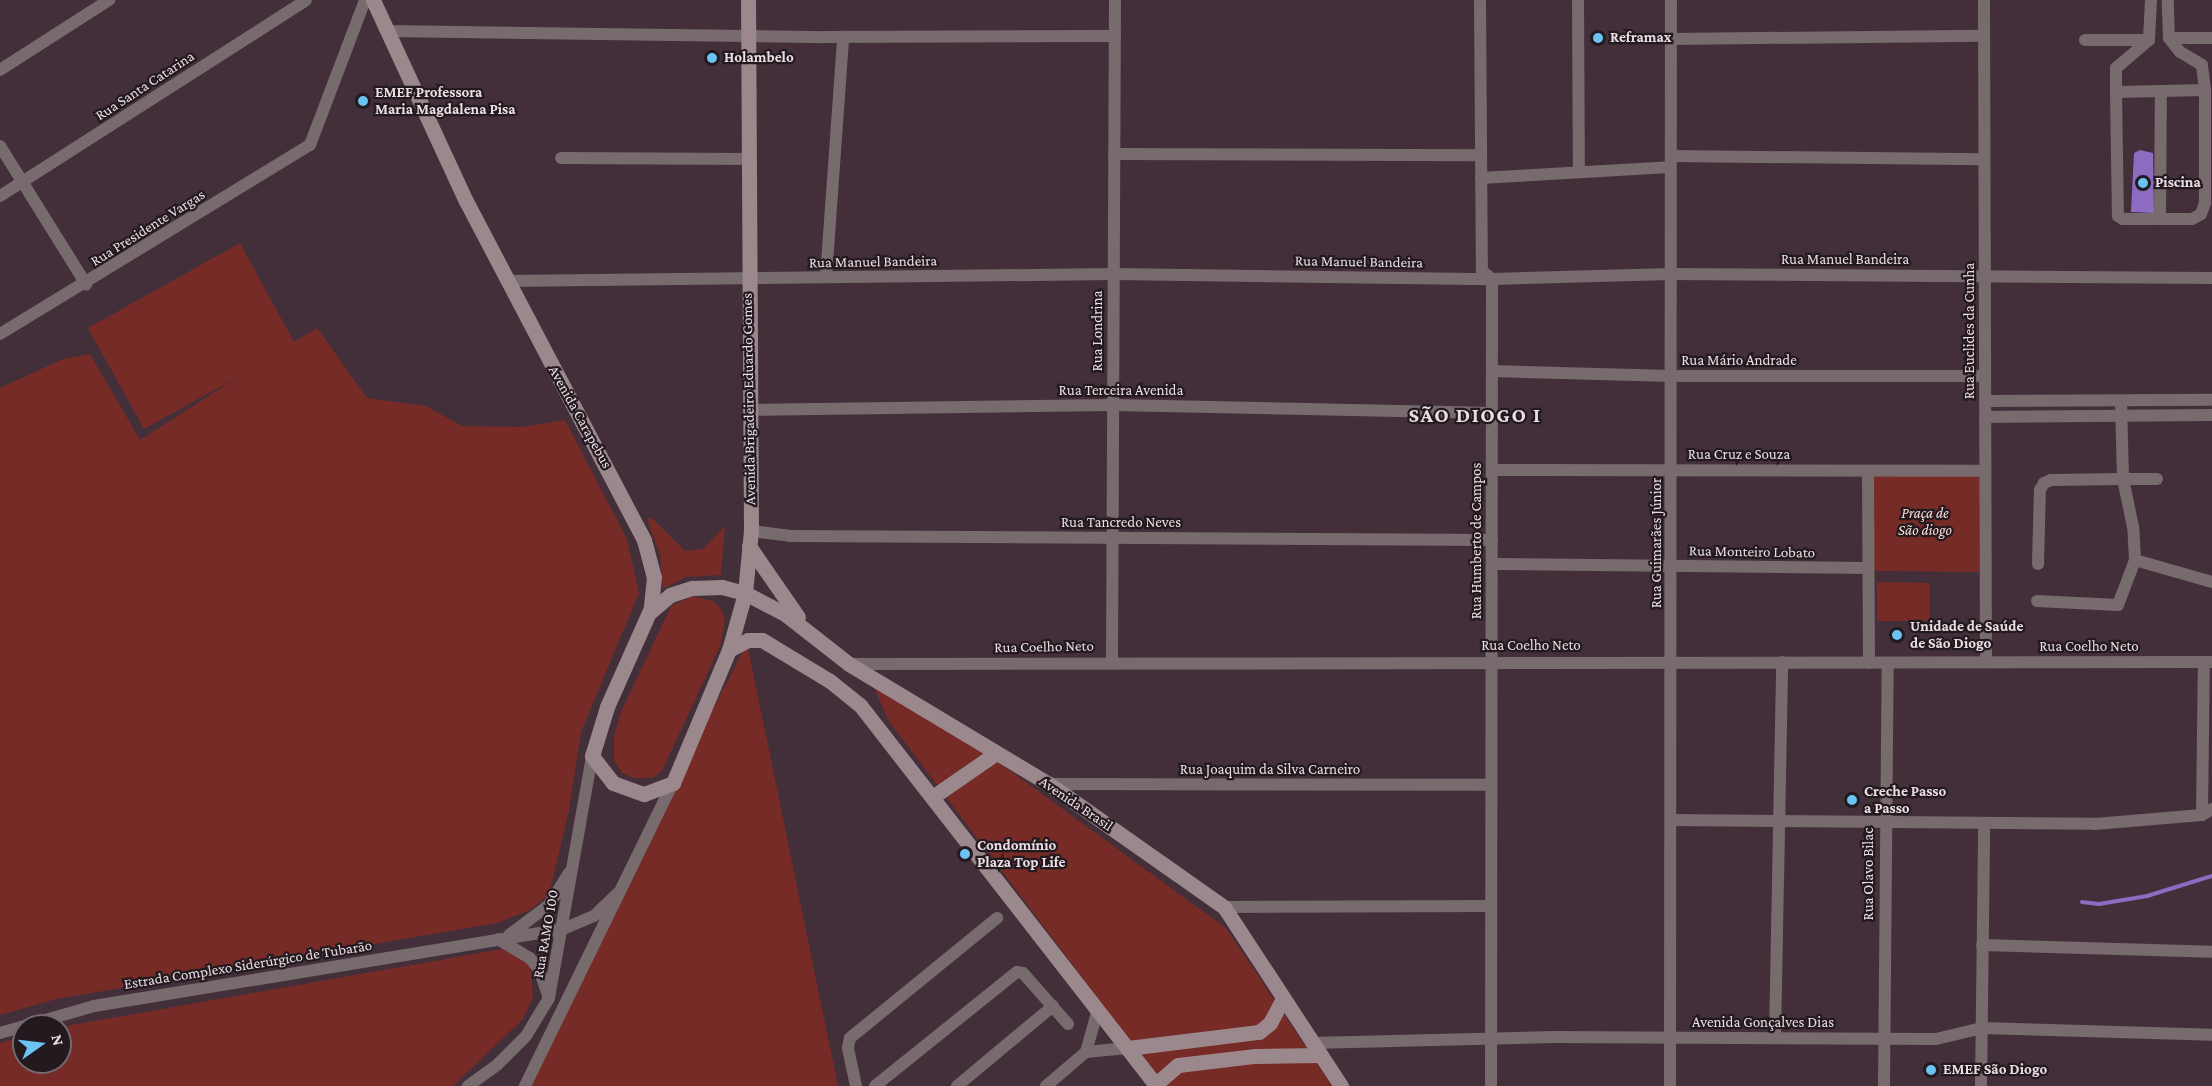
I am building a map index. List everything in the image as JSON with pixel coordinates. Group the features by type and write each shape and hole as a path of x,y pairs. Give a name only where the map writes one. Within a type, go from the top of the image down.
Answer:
{"main road":[{"name":"Avenida Carapebus","path":"374,0 387,32 507,281 644,540 654,577 650,612 607,707 592,756"},
{"name":"Avenida Brigadeiro Eduardo Gomes","path":"673,783 729,650 745,593 750,538 748,0"},
{"path":"750,538 781,597 813,636"},
{"name":"Avenida Brasil","path":"650,612 670,595 692,588 722,587 745,593 785,614 849,664 1049,784 1224,907 1341,1086"},
{"path":"729,650 748,640 762,640 830,681 860,705 934,796 1157,1085 1178,1065 1316,1049"},
{"path":"934,796 996,753"},
{"path":"592,756 606,775 627,791 652,793 673,783"},
{"path":"1128,1048 1251,1035 1270,1023 1283,999"}],"street":[{"path":"0,70 109,0"},
{"name":"Rua Santa Catarina","path":"0,196 306,0"},
{"name":"Rua Presidente Vargas","path":"0,334 86,284 310,145 365,0"},
{"name":"Rua Londrina","path":"1112,661 1115,0"},
{"name":"Rua Humberto de Campos","path":"1480,0 1482,271 1492,279 1491,1086"},
{"path":"1578,0 1579,171"},
{"name":"Rua Guimarães Júnior","path":"1670,1086 1671,0"},
{"name":"Rua Euclides da Cunha","path":"1984,0 1986,662"},
{"path":"2151,0 2149,40 2116,68 2115,210 2123,219 2192,219 2201,214 2205,203 2205,90 2202,65 2180,51 2169,38 2168,0"},
{"path":"387,32 843,38 1115,36"},
{"path":"1671,39 1983,36"},
{"path":"826,277 843,38"},
{"path":"2169,38 2212,38"},
{"path":"2085,40 2149,40"},
{"path":"2116,92 2205,90"},
{"path":"2160,219 2161,91"},
{"path":"0,146 86,284"},
{"path":"1114,154 1481,155"},
{"path":"561,158 749,159"},
{"path":"1481,178 1671,162 1983,159"},
{"name":"Rua Manuel Bandeira","path":"507,281 1114,274 1492,279 1671,273 2212,278"},
{"name":"Rua Mário Andrade","path":"1492,371 1672,376 1985,376"},
{"path":"1985,400 2121,402 2212,400"},
{"path":"2037,601 2118,605 2135,560 2133,527 2122,479 2121,402"},
{"name":"Rua Terceira Avenida","path":"749,410 1113,405 1492,413"},
{"path":"1985,417 2212,415"},
{"name":"Rua Cruz e Souza","path":"1492,470 1985,471"},
{"path":"1868,471 1869,663"},
{"path":"2038,564 2040,490 2044,483 2051,480 2157,479"},
{"name":"Rua Tancredo Neves","path":"750,538 789,536 1492,540"},
{"path":"2135,560 2212,582"},
{"name":"Rua Monteiro Lobato","path":"1492,564 1868,568"},
{"name":"Rua Coelho Neto","path":"849,664 1112,661 2208,662"},
{"path":"1775,1037 1782,662"},
{"path":"1671,820 1885,819 2095,824 2207,812 2208,662"},
{"name":"Rua Olavo Bilac","path":"1884,1086 1888,663"},
{"name":"Rua RAMO 100","path":"468,1086 497,1065 526,1036 549,998 592,756"},
{"path":"525,1086 673,783"},
{"name":"Rua Joaquim da Silva Carneiro","path":"1049,784 1491,785"},
{"path":"1981,1086 1984,823"},
{"path":"549,998 531,958 501,938 549,904 573,867"},
{"name":"Estrada Complexo Siderúrgico de Tubarão","path":"0,1033 94,1006 563,929 594,916 617,894"},
{"path":"1224,907 1491,906"},
{"path":"856,1086 848,1048 850,1038 998,918"},
{"path":"1982,945 2212,952"},
{"path":"875,1086 1011,974 1023,973 1068,1024"},
{"path":"957,1086 1053,1006"},
{"path":"1046,1086 1086,1052 1098,1010"},
{"name":"Avenida Gonçalves Dias","path":"1316,1049 1491,1039 1775,1037 1936,1039 1982,1028 2212,1035"},
{"path":"1086,1052 1128,1048"}],"green space":[{"path":"240,243 294,342 317,328 367,398 426,406 462,426 521,427 565,420 627,539 639,593 581,732 569,810 549,895 530,910 497,923 57,999 0,1015 0,388 63,359 90,354 140,440 238,377 144,429 88,328"},
{"name":"Praça de São diogo","path":"1871,472 1980,473 1979,572 1870,571"},
{"path":"651,517 685,551 703,549 725,526 721,575 686,577 663,589 660,555 647,519"},
{"path":"1877,582 1930,583 1930,621 1877,621"},
{"path":"692,596 713,601 721,609 725,620 720,646 662,771 652,778 633,778 622,773 614,760 614,736 620,714 671,606"},
{"path":"747,643 838,1086 531,1086 661,811"},
{"path":"874,687 1005,767 1226,928 1332,1086 1164,1086 888,720"},
{"path":"502,949 514,951 531,967 533,996 523,1019 453,1086 0,1086 0,1043 12,1040 12,1074 72,1074 72,1025"}],"shaded area":[{"name":"Piscina","path":"2140,150 2153,153 2154,213 2131,212 2134,153"}],"waterway":[{"path":"2082,902 2099,904 2147,896 2212,876"}],"place":[{"name":"Reframax","path":"1598,38"},
{"name":"Holambelo","path":"712,58"},
{"name":"EMEF Professora Maria Magdalena Pisa","path":"363,101"},
{"name":"Piscina","path":"2143,183"},
{"name":"Unidade de Saúde de São Diogo","path":"1897,635"},
{"name":"Creche Passo a Passo","path":"1852,800"},
{"name":"Condomínio Plaza Top Life","path":"965,854"},
{"name":"EMEF São Diogo","path":"1931,1070"}],"district":[{"name":"SÃO DIOGO I","path":"1475,415"}]}
